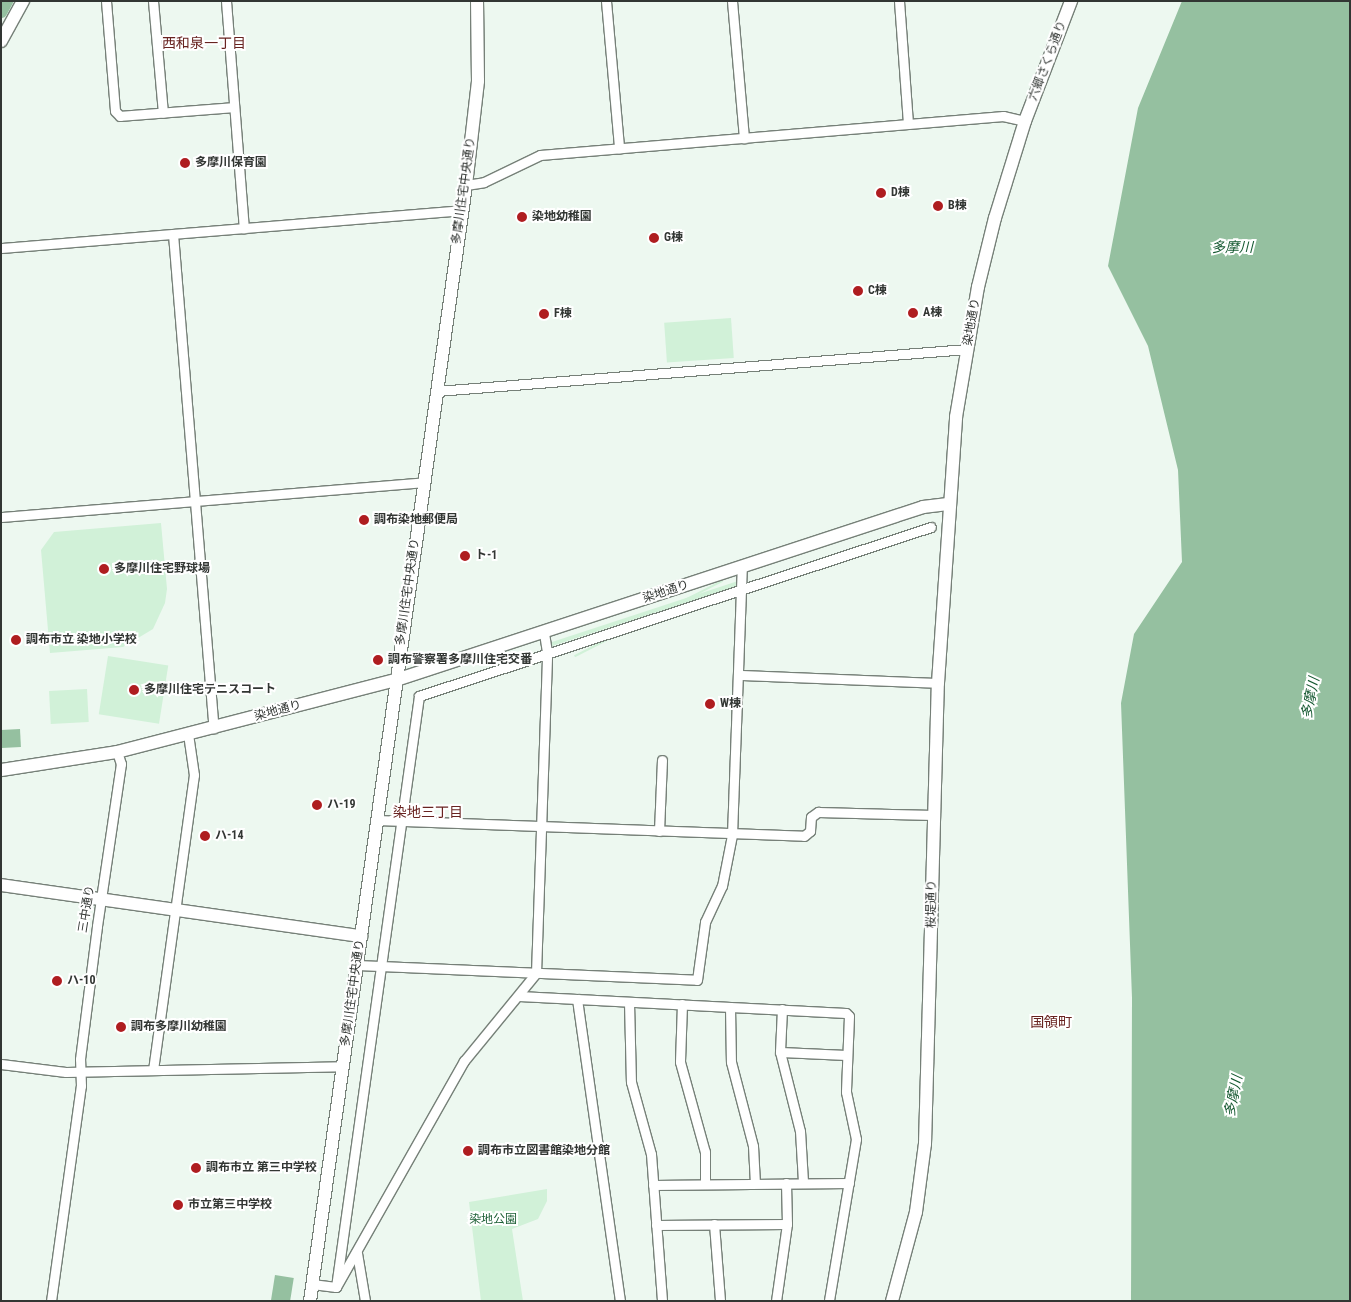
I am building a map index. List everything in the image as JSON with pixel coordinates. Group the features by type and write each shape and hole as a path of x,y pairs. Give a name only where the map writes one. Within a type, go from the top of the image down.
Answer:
{"street":[{"path":"1,42 22,1"},
{"path":"106,1 115,111 120,116 234,107"},
{"path":"153,1 163,114"},
{"path":"226,1 244,228"},
{"name":"多摩川住宅中央通り","path":"310,1301 466,184 478,81 477,1"},
{"path":"606,1 619,148"},
{"path":"732,1 744,138"},
{"path":"899,1 908,124"},
{"name":"六郷さくら通り","path":"1025,121 1071,1"},
{"path":"466,184 484,182 540,155 1003,116 1025,121"},
{"name":"染地通り","path":"1,770 117,752 396,680 924,507 948,504 967,349 995,218 1025,121"},
{"path":"1,248 462,210"},
{"path":"173,234 214,728"},
{"path":"436,391 967,349"},
{"path":"1,517 424,482"},
{"name":"桜堤通り","path":"892,1301 916,1212 925,1144 938,683 948,504"},
{"path":"336,1287 419,696 547,652 931,527"},
{"path":"357,965 697,980 705,922 722,886 732,835 740,675 742,568"},
{"path":"336,1287 357,1253 464,1061 536,973 547,652 544,632"},
{"path":"740,675 938,683"},
{"path":"153,1070 194,775 188,734"},
{"name":"三中通り","path":"51,1301 121,764 117,752"},
{"path":"659,831 662,760"},
{"path":"377,820 732,835 804,836 810,831 811,817 818,812 934,815"},
{"path":"1,885 361,936"},
{"path":"519,996 846,1013 848,1016 846,1092 856,1139 829,1301"},
{"path":"577,999 620,1301"},
{"path":"629,1002 631,1082 651,1154 662,1301"},
{"path":"682,1004 680,1062 705,1152 705,1184"},
{"path":"730,1007 731,1062 753,1146 755,1183"},
{"path":"782,1010 780,1052 800,1130 803,1182"},
{"path":"780,1052 847,1056"},
{"path":"1,1064 81,1072 343,1066"},
{"path":"653,1185 786,1182 849,1183"},
{"path":"776,1301 787,1224 786,1182"},
{"path":"714,1224 720,1301"},
{"path":"656,1225 787,1224"},
{"path":"357,1253 365,1301"},
{"path":"312,1284 336,1287"}],"green space":[{"path":"731,318 734,358 667,363 664,323"},
{"name":"多摩川住宅野球場","path":"161,523 167,589 165,603 153,629 123,647 50,653 41,550 54,532"},
{"path":"722,580 723,582 575,657 574,655"},
{"path":"738,581 737,586 552,646 549,643"},
{"name":"多摩川住宅テニスコート","path":"108,656 168,666 159,724 99,714"},
{"path":"87,689 89,722 51,724 49,691"},
{"name":"染地公園","path":"547,1189 547,1201 538,1219 512,1229 523,1301 481,1301 469,1202"}],"water":[{"name":"多摩川","path":"1182,1 1350,1 1350,1301 1131,1301 1132,998 1121,703 1134,634 1182,562 1178,470 1148,346 1108,266 1138,108"},
{"path":"20,729 21,747 2,748 1,730"},
{"path":"275,1275 294,1278 290,1301 271,1301"}],"waterway":[{"path":"1,12 7,1"}],"place":[{"name":"多摩川保育園","path":"185,163"},
{"name":"D棟","path":"881,193"},
{"name":"B棟","path":"938,206"},
{"name":"染地幼稚園","path":"522,217"},
{"name":"G棟","path":"654,238"},
{"name":"C棟","path":"858,291"},
{"name":"A棟","path":"913,313"},
{"name":"F棟","path":"544,314"},
{"name":"調布染地郵便局","path":"364,520"},
{"name":"ト-1","path":"465,556"},
{"name":"多摩川住宅野球場","path":"104,569"},
{"name":"調布市立 染地小学校","path":"16,640"},
{"name":"調布警察署多摩川住宅交番","path":"378,660"},
{"name":"多摩川住宅テニスコート","path":"134,690"},
{"name":"W棟","path":"710,704"},
{"name":"ハ-19","path":"317,805"},
{"name":"ハ-14","path":"205,836"},
{"name":"ハ-10","path":"57,981"},
{"name":"調布多摩川幼稚園","path":"121,1027"},
{"name":"調布市立図書館染地分館","path":"468,1151"},
{"name":"調布市立 第三中学校","path":"196,1168"},
{"name":"市立第三中学校","path":"178,1205"}],"district":[{"name":"西和泉一丁目","path":"204,43"},
{"name":"染地三丁目","path":"428,812"},
{"name":"国領町","path":"1051,1022"}]}
